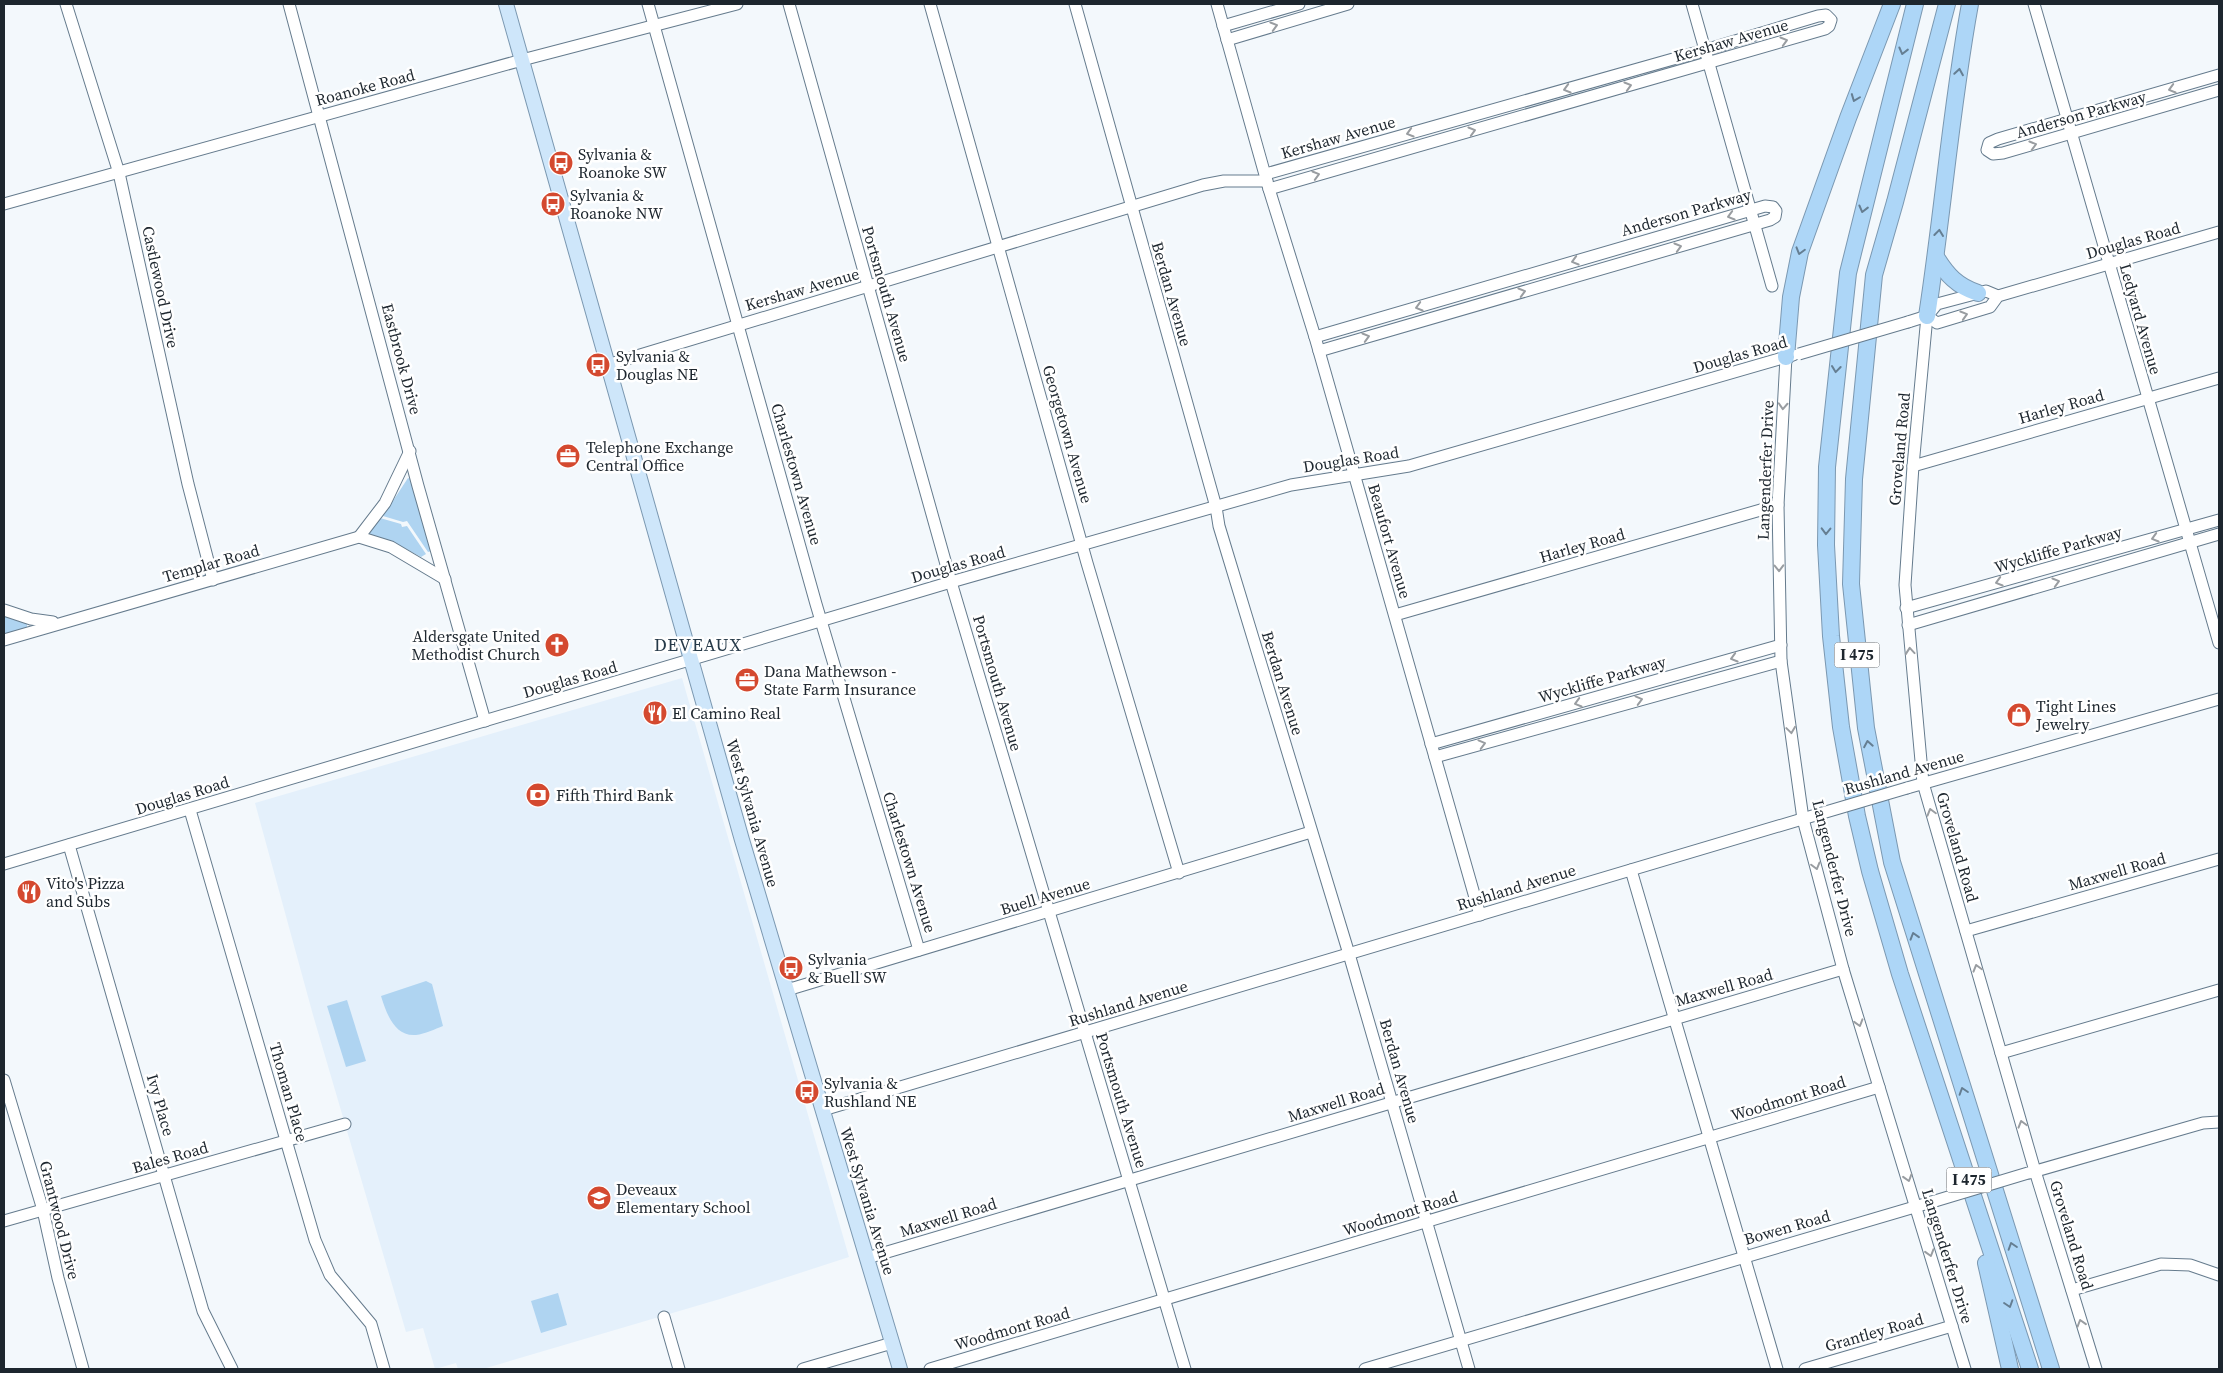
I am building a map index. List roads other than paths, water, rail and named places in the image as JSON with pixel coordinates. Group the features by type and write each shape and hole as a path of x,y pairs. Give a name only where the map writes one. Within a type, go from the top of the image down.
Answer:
{"highway":[{"path":"1792,356 1791,298 1795,271 1804,237 1892,4"},
{"name":"I 475","path":"1915,4 1848,273 1827,467 1826,545 1835,683 1849,774 1870,871 1906,992 2030,1369"},
{"name":"I 475","path":"1947,4 1896,202 1874,275 1854,480 1851,584 1866,728 1892,862 2026,1293 2052,1369"},
{"path":"1927,316 1936,257 1951,125 1970,4"},
{"path":"1936,257 1953,281 1978,293"},
{"path":"1906,992 1921,1058 1984,1256 2010,1369"}],"main road":[{"name":"West Sylvania Avenue","path":"506,4 742,840 900,1369"}],"street":[{"name":"Castlewood Drive","path":"66,4 120,173 186,474 213,580"},
{"name":"Eastbrook Drive","path":"289,4 485,721"},
{"name":"Charlestown Avenue","path":"648,4 821,622 919,950"},
{"name":"Roanoke Road","path":"4,204 522,60 737,4"},
{"name":"Portsmouth Avenue","path":"789,4 951,582 1184,1369"},
{"name":"Georgetown Avenue","path":"930,4 1082,546 1179,873"},
{"name":"Berdan Avenue","path":"1075,4 1216,507 1219,526 1349,954 1469,1369"},
{"name":"Beaufort Avenue","path":"1217,4 1267,181 1315,337 1480,915"},
{"path":"1223,26 1299,4"},
{"path":"1227,40 1348,4"},
{"path":"1692,4 1772,286"},
{"name":"Ledyard Avenue","path":"2034,4 2219,643"},
{"name":"Kershaw Avenue","path":"607,364 1224,180 1267,181 1709,63 1825,29 1829,26 1831,20 1826,15 1818,16 1267,181"},
{"name":"Anderson Parkway","path":"2219,75 1998,139 1989,143 1987,150 1993,154 2004,154 2219,90"},
{"name":"Anderson Parkway","path":"1315,337 1750,210 1766,206 1773,207 1776,211 1775,217 1754,225 1319,351"},
{"name":"Douglas Road","path":"1927,316 1937,323 1990,307 1998,296 2219,232"},
{"name":"Douglas Road","path":"4,864 951,582 1291,485 1425,462 1908,322 1927,316 1937,304 1986,291 1998,296"},
{"name":"Groveland Road","path":"1927,316 1913,466 1905,585 1923,783 2001,1052 2031,1172 2072,1290 2096,1369"},
{"name":"Langenderfer Drive","path":"1792,356 1778,505 1781,661 1803,819 1843,969 1965,1369"},
{"name":"Harley Road","path":"1913,466 2219,378"},
{"path":"410,451 386,503 359,537 391,547 445,579"},
{"name":"Harley Road","path":"1395,615 1778,505"},
{"name":"Wyckliffe Parkway","path":"1906,608 2219,520"},
{"name":"Wyckliffe Parkway","path":"1908,625 2219,534"},
{"name":"Templar Road","path":"4,640 359,537"},
{"name":"Templar Road","path":"4,610 21,617 41,621 72,620"},
{"name":"Wyckliffe Parkway","path":"1432,744 1781,645"},
{"name":"Wyckliffe Parkway","path":"1435,757 1781,661"},
{"name":"Rushland Avenue","path":"823,1110 1923,783 2219,699"},
{"name":"Thoman Place","path":"190,810 315,1240 330,1275 371,1324 384,1369"},
{"name":"Buell Avenue","path":"787,990 1311,832"},
{"name":"Ivy Place","path":"69,846 203,1311 232,1369"},
{"name":"Maxwell Road","path":"1966,931 2219,859"},
{"path":"1631,870 1777,1369"},
{"name":"Maxwell Road","path":"867,1258 1843,969"},
{"path":"2001,1052 2219,990"},
{"name":"Grantwood Drive","path":"4,1080 43,1210 58,1278 83,1369"},
{"name":"Woodmont Road","path":"930,1369 1879,1088"},
{"name":"Bowen Road","path":"1366,1369 2031,1172 2203,1123 2219,1122"},
{"name":"Bales Road","path":"4,1222 345,1124"},
{"path":"2072,1290 2161,1264 2190,1265 2219,1275"},
{"path":"664,1317 679,1369"},
{"name":"Grantley Road","path":"1805,1369 1952,1326"},
{"path":"803,1369 892,1344"}],"place":[{"name":"Sylvania & Roanoke SW","path":"561,163"},
{"name":"Sylvania & Roanoke NW","path":"553,204"},
{"name":"Sylvania & Douglas NE","path":"598,365"},
{"name":"Telephone Exchange Central Office","path":"568,456"},
{"name":"Aldersgate United Methodist Church","path":"557,645"},
{"name":"Dana Mathewson - State Farm Insurance","path":"747,680"},
{"name":"El Camino Real","path":"655,713"},
{"name":"Tight Lines Jewelry","path":"2019,715"},
{"name":"Fifth Third Bank","path":"538,795"},
{"name":"Vito's Pizza and Subs","path":"29,892"},
{"name":"Sylvania & Buell SW","path":"791,968"},
{"name":"Sylvania & Rushland NE","path":"807,1092"},
{"name":"Deveaux Elementary School","path":"599,1198"}],"district":[{"name":"DEVEAUX","path":"698,645"}]}
